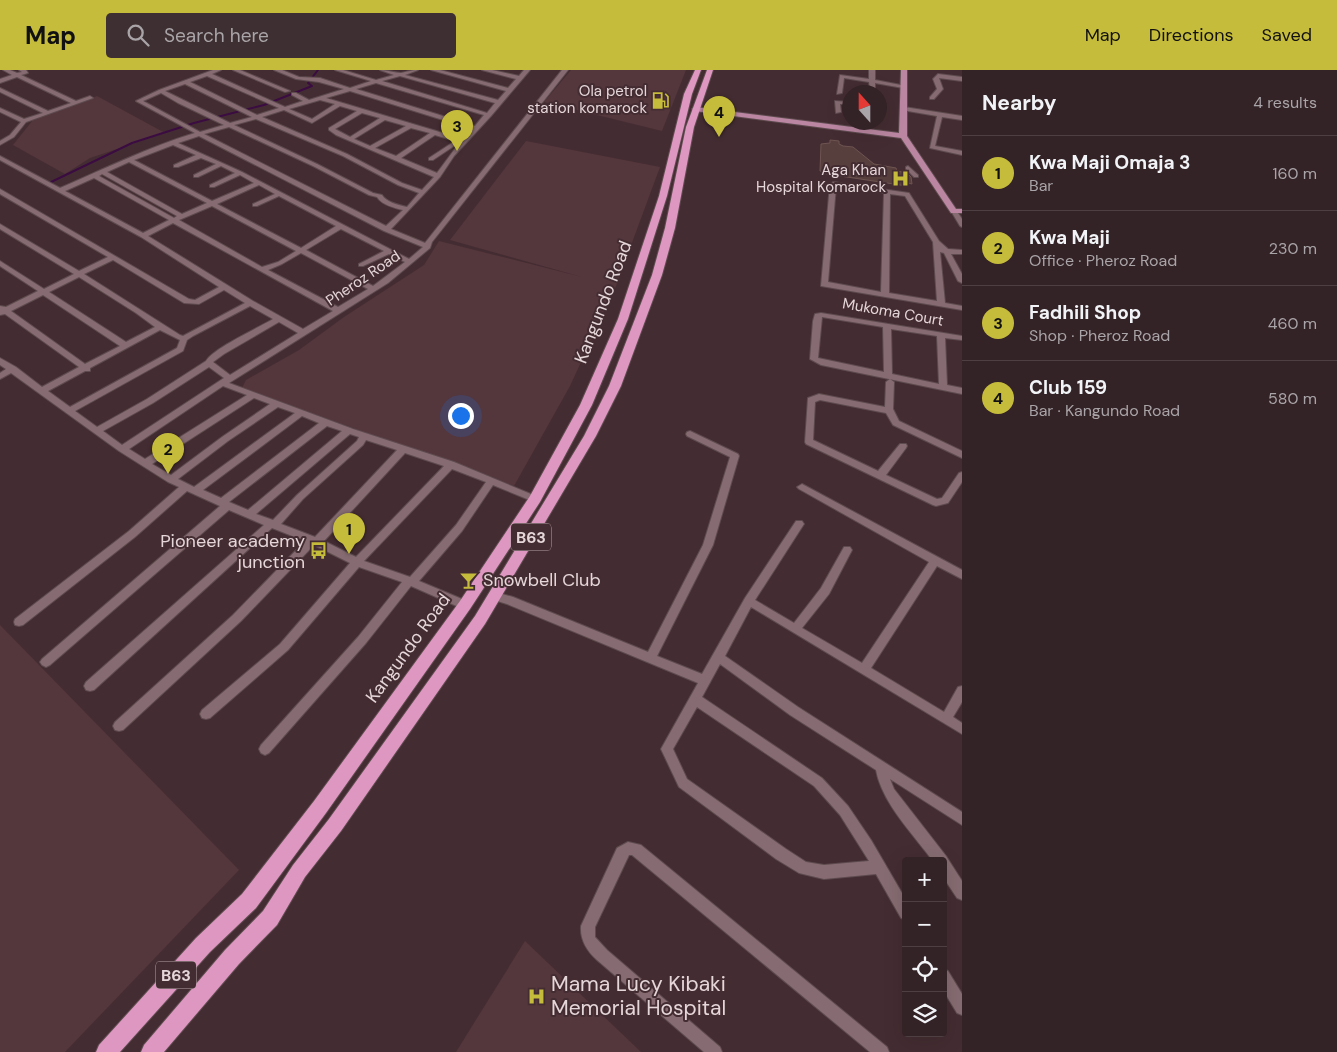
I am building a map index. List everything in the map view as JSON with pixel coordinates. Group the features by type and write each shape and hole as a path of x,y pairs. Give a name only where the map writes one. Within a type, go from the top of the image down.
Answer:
{"highway":[{"name":"Kangundo Road","path":"106,1052 204,945 249,901 465,605 535,499 586,405 623,319 660,205 685,104 698,70"},
{"name":"B63","path":"152,1052 232,957 270,918 299,871 335,825 458,652 495,596 590,436 614,386 657,275 670,228 695,109 710,70"}],"main road":[{"path":"904,70 903,136 958,211"},
{"path":"695,109 903,136"}],"street":[{"path":"6,70 74,103"},
{"path":"0,81 26,72 22,70"},
{"path":"218,70 162,90 139,101 200,135 386,230 428,247"},
{"path":"236,70 287,91"},
{"path":"277,70 298,78 309,78 476,128"},
{"path":"338,70 489,115"},
{"path":"383,70 499,102"},
{"path":"60,191 172,142 415,70"},
{"path":"434,70 510,90"},
{"path":"485,70 520,78"},
{"path":"431,159 461,141 476,128 527,70"},
{"name":"Pheroz Road","path":"122,450 226,381 339,310 410,262 428,247 429,242 565,70"},
{"path":"872,70 872,85"},
{"path":"207,74 318,123"},
{"path":"932,98 940,89 936,79 938,76 962,79"},
{"path":"839,93 841,77 903,86"},
{"path":"185,82 345,156 400,184 424,192"},
{"path":"0,90 48,114"},
{"path":"162,90 228,125 315,165 371,194 380,196 381,200 408,210"},
{"path":"294,94 307,101"},
{"path":"0,110 24,121 90,98"},
{"path":"319,98 461,141"},
{"path":"838,112 837,102 842,102"},
{"path":"312,120 339,104"},
{"path":"904,109 962,118"},
{"path":"361,111 327,127 350,139 438,176"},
{"path":"940,115 932,146 962,154"},
{"path":"350,139 384,118"},
{"path":"1,142 18,131 24,121"},
{"path":"372,148 410,126"},
{"path":"398,158 434,133"},
{"path":"386,230 408,210 438,176 461,141"},
{"path":"172,142 259,183 410,262"},
{"path":"176,166 200,156"},
{"path":"0,158 143,236 250,303 304,333"},
{"path":"129,160 372,288"},
{"path":"196,176 219,165"},
{"path":"908,168 916,176"},
{"path":"102,172 183,217"},
{"path":"212,186 240,174"},
{"path":"93,175 262,270 339,310"},
{"path":"143,236 174,220 259,183"},
{"path":"940,304 937,246 907,194 833,184 823,283 962,308"},
{"path":"0,191 189,302 196,302 225,287"},
{"path":"885,294 887,191"},
{"path":"254,205 279,194"},
{"path":"958,211 962,225"},
{"path":"0,226 63,262 171,334 184,339"},
{"path":"262,270 280,262 342,226"},
{"path":"937,246 947,252 962,280"},
{"path":"362,266 389,251"},
{"path":"947,252 962,252"},
{"path":"2,310 114,257"},
{"path":"0,263 41,292 126,346"},
{"path":"69,411 180,349 184,339 190,334 250,303"},
{"path":"2,310 87,368"},
{"name":"Mukoma Court","path":"889,379 814,359 818,316 821,314 962,338"},
{"path":"96,431 150,401 209,363 212,358 221,352 279,319"},
{"path":"887,325 888,411 891,418 896,423 962,455"},
{"path":"42,391 160,327"},
{"path":"941,335 944,387"},
{"path":"0,361 122,450 171,480 249,515 314,541 357,562 465,605"},
{"path":"209,363 226,381 276,404 364,436 452,464 491,481 513,488 535,499"},
{"path":"0,376 13,369"},
{"path":"889,379 962,391"},
{"path":"145,464 254,394"},
{"path":"888,411 819,397 811,400 809,442 936,502 945,501 962,475"},
{"path":"171,480 276,404"},
{"path":"19,622 191,489 301,413"},
{"path":"46,662 224,504 326,422"},
{"path":"249,515 349,430"},
{"path":"650,659 708,545 735,456 690,434"},
{"path":"90,686 273,524 360,443 364,436"},
{"path":"880,476 903,446"},
{"path":"119,726 238,618 404,448"},
{"path":"206,714 284,647 357,562 452,464"},
{"path":"265,749 459,528 491,481"},
{"path":"802,487 962,575"},
{"path":"799,524 749,601 696,700 667,748 683,783 781,854 804,868 824,872 878,867"},
{"path":"795,629 825,591 847,550"},
{"path":"864,669 935,561"},
{"path":"495,596 509,600 706,681"},
{"path":"749,601 962,729"},
{"path":"718,657 794,711 962,818"},
{"path":"946,719 962,691"},
{"path":"696,700 818,782 832,795 848,815 902,907"},
{"path":"882,767 884,781 890,793 937,857"},
{"path":"715,1052 602,955 592,946 588,939 588,926 622,853 626,849 636,850 882,1052"},
{"path":"947,870 962,893"},
{"path":"947,983 962,1008"}],"shaded area":[{"path":"571,70 686,70 662,131 544,102"},
{"path":"97,96 165,133 90,158 65,174 13,145 33,120"},
{"path":"526,141 660,167 616,286 570,386 514,486 242,388 246,380 299,350 344,317 424,265 439,241 582,277 450,240"},
{"path":"0,625 239,870 65,1052 0,1052"},
{"name":"Mama Lucy Kibaki Memorial Hospital","path":"525,941 641,1052 456,1052"}],"building":[{"path":"830,140 839,141 839,144 843,146 853,147 874,164 896,168 897,171 907,173 911,177 912,184 908,183 907,186 827,174 820,171 821,144 830,143"}],"waterway":[{"path":"49,183 132,143 194,123 264,105 312,86 308,83 318,70"}],"place":[{"name":"Ola petrol station komarock","path":"661,100"},
{"name":"Club 159","path":"719,137"},
{"name":"Fadhili Shop","path":"457,151"},
{"name":"Aga Khan Hospital Komarock","path":"900,179"},
{"name":"Kwa Maji","path":"168,474"},
{"name":"Pioneer academy junction","path":"319,551"},
{"name":"Kwa Maji Omaja 3","path":"349,554"},
{"name":"Snowbell Club","path":"469,580"},
{"name":"Mama Lucy Kibaki Memorial Hospital","path":"537,996"}]}
